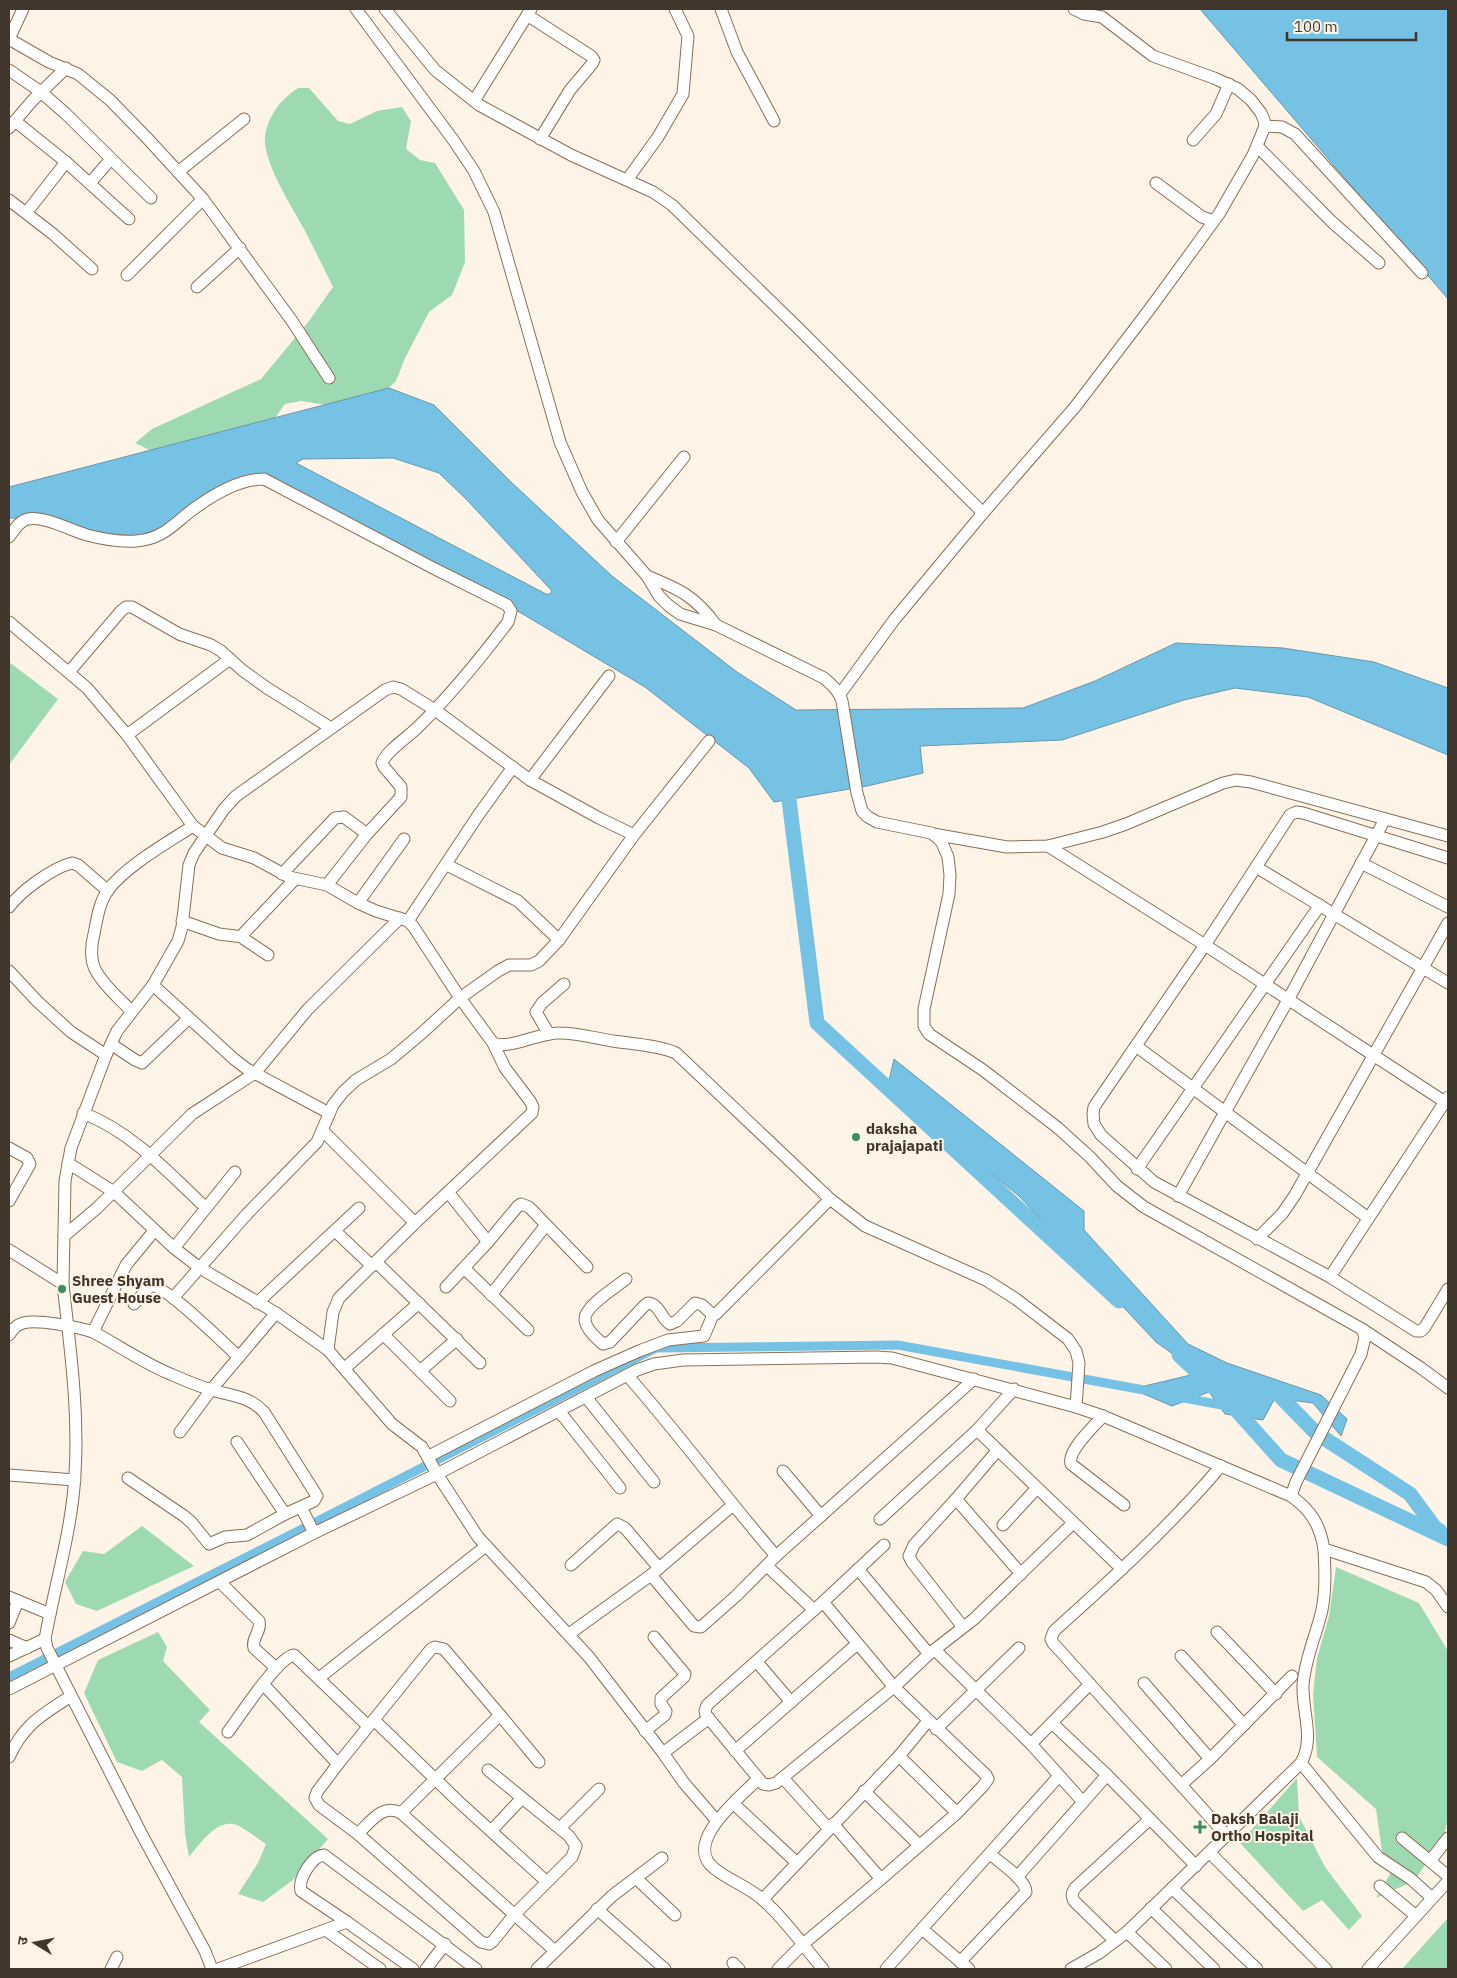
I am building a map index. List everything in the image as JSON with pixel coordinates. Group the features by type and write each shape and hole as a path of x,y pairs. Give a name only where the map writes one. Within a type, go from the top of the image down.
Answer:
{"street":[{"path":"23,9 10,43 78,74 110,100 203,198 292,321 329,378"},
{"path":"356,9 441,123 474,171 494,212 560,442 582,492 598,520 647,576 659,596 674,610 716,625 824,678 841,697 857,793 862,811 868,817 877,822 1007,846 1048,846 1126,824 1215,786 1236,780 1251,782 1448,836"},
{"path":"385,9 436,70 474,101 540,139 660,196 672,205 798,328 982,513"},
{"path":"627,180 658,137 683,94 688,36 675,9"},
{"path":"721,9 737,52 774,121"},
{"path":"841,697 894,620 982,513 1075,407 1214,221 1257,146 1265,126 1261,113 1243,92 1228,84 1153,56 1102,17 1084,14 1074,9"},
{"path":"474,101 529,12 594,60 570,90 540,139"},
{"path":"66,68 12,124 66,162 129,219"},
{"path":"9,70 41,92 66,114 151,198"},
{"path":"1194,140 1216,114 1228,84"},
{"path":"178,172 244,119"},
{"path":"1265,126 1282,127 1295,134 1422,273"},
{"path":"1257,146 1332,222 1379,263"},
{"path":"90,182 112,159"},
{"path":"26,212 66,162"},
{"path":"1156,183 1202,217 1214,221"},
{"path":"127,275 203,198"},
{"path":"9,200 26,212 92,269"},
{"path":"197,287 240,248"},
{"path":"616,542 684,457"},
{"path":"9,537 18,524 28,519 39,520 86,535 112,540 135,541 151,539 166,532 204,502 245,481 264,479 507,605 511,611 508,622 465,678 436,710 383,760 384,767 401,787 401,797 367,834 327,885"},
{"path":"647,576 690,596 704,608 716,625"},
{"path":"69,672 121,611 126,607 132,607 179,634 211,645 267,688 332,728"},
{"path":"9,622 87,688 127,735 193,826 205,836 222,848 254,858 282,874 295,879 327,885 358,903 404,920 413,926 460,998 493,1044 505,1068 533,1108 532,1113 415,1223 336,1304 328,1350"},
{"path":"127,735 230,659"},
{"path":"530,780 609,676"},
{"path":"212,1969 205,1952 54,1663 46,1643 50,1614 70,1521 75,1480 77,1425 63,1284 65,1181 71,1148 83,1113 117,1031 153,985 178,941 189,866 194,853 224,809 236,796 385,690 401,689 436,710 530,780 634,835"},
{"path":"174,1298 252,1208 317,1142 329,1113 342,1092 356,1080 391,1059 460,998 504,968 515,964 535,964 559,940 634,835 709,741"},
{"path":"64,1236 114,1192 192,1114 255,1072 308,1009 404,920 447,865 479,814 513,767"},
{"path":"1448,858 1296,812 1287,819 1206,945 1094,1107 1093,1114 1094,1124 1102,1135 1137,1169 1154,1182 1330,1277 1416,1331 1421,1331 1425,1327 1448,1289"},
{"path":"282,874 335,818 344,816 367,834"},
{"path":"1178,1196 1288,1000 1385,818"},
{"path":"131,1011 95,970 92,954 98,911 108,891 126,871 193,826"},
{"path":"931,833 942,844 948,857 950,875 949,894 924,1009 924,1026 929,1034 983,1070 1058,1128 1117,1186 1144,1207 1362,1329 1448,1388"},
{"path":"358,903 404,839"},
{"path":"1048,846 1206,945 1373,1056 1447,1100 1330,1277"},
{"path":"9,907 28,886 72,863 78,865 108,891"},
{"path":"1361,863 1448,907"},
{"path":"447,865 518,901 559,940"},
{"path":"1256,867 1448,983"},
{"path":"243,937 295,879"},
{"path":"1137,1169 1320,905"},
{"path":"182,921 219,934 243,937 268,955"},
{"path":"1257,1239 1288,1206 1308,1174 1448,923"},
{"path":"9,971 37,1002 71,1032 142,1063 189,1018"},
{"path":"549,1034 536,1012 542,1003 564,984"},
{"path":"153,985 234,1059 329,1113"},
{"path":"493,1044 499,1046 549,1034 572,1034 659,1048 676,1053 830,1199 864,1226 986,1280 1016,1299 1068,1339 1076,1351 1079,1376 1076,1402"},
{"path":"1136,1046 1368,1218"},
{"path":"83,1113 115,1127 150,1155 206,1207"},
{"path":"323,1131 415,1223"},
{"path":"9,1148 28,1158 30,1164 9,1201"},
{"path":"68,1163 114,1192 154,1231 200,1268 276,1313 328,1350 386,1417 422,1447 470,1526 486,1546 589,1657 684,1783 717,1821"},
{"path":"174,1248 235,1172"},
{"path":"448,1192 488,1242"},
{"path":"428,1456 594,1371 639,1351 668,1340 704,1336 713,1315 720,1312 830,1199"},
{"path":"446,1287 521,1204 530,1207 587,1267"},
{"path":"257,1303 359,1208"},
{"path":"491,1295 546,1225"},
{"path":"93,1332 126,1265 154,1231"},
{"path":"336,1231 419,1303 480,1363"},
{"path":"9,1250 63,1284"},
{"path":"464,1268 528,1330"},
{"path":"626,1279 592,1306 585,1316 586,1324 603,1344 610,1342 648,1304 656,1306 666,1322 670,1324 677,1321 695,1303 702,1305 713,1315"},
{"path":"134,1304 150,1286 154,1285 174,1298 239,1357"},
{"path":"345,1368 419,1303"},
{"path":"180,1432 211,1390 276,1313"},
{"path":"9,1335 14,1327 24,1322 68,1326 93,1332 134,1357 165,1372 211,1390 255,1402 264,1412 316,1493 316,1499 303,1512 285,1514 246,1535 225,1537 209,1544 184,1516 128,1478"},
{"path":"1291,1496 1296,1482 1345,1388 1364,1344 1365,1337 1362,1329"},
{"path":"383,1334 450,1401"},
{"path":"420,1371 457,1339"},
{"path":"9,1689 54,1663 220,1582 313,1530 436,1472 628,1375 654,1364 668,1362 892,1358 1014,1389 1076,1402 1103,1416 1291,1496 1302,1504 1319,1527 1324,1549 1325,1583 1322,1608 1304,1672 1303,1687 1308,1743 1306,1754 1301,1763 1127,1932 1099,1953 1071,1969"},
{"path":"628,1375 776,1556"},
{"path":"571,1565 617,1524 625,1528 697,1628 705,1624 730,1602 776,1556 974,1379"},
{"path":"880,1519 977,1430 1014,1389"},
{"path":"586,1397 654,1482"},
{"path":"559,1411 620,1488"},
{"path":"1103,1416 1071,1453 1070,1461 1124,1505"},
{"path":"977,1430 1036,1489 1122,1569"},
{"path":"237,1442 285,1514"},
{"path":"963,1626 909,1556 914,1545 997,1451"},
{"path":"1221,1466 1187,1506 1051,1635 1053,1643 1227,1836"},
{"path":"783,1471 821,1516"},
{"path":"9,1475 75,1480"},
{"path":"1003,1525 1036,1489"},
{"path":"956,1499 1021,1574"},
{"path":"569,1634 655,1572 733,1505"},
{"path":"303,1512 313,1530"},
{"path":"884,1545 708,1705 705,1710 709,1718 763,1784 776,1784 894,1688 932,1652 986,1608 1073,1522"},
{"path":"318,1678 486,1546"},
{"path":"1324,1549 1426,1582 1436,1590 1448,1607"},
{"path":"767,1566 814,1610"},
{"path":"858,1569 932,1652 976,1691 1030,1744 1083,1802"},
{"path":"220,1582 259,1621 260,1628 254,1638 254,1648 276,1668"},
{"path":"9,1623 13,1599 50,1614"},
{"path":"778,1969 802,1945 957,1813 988,1779 894,1688 823,1602"},
{"path":"1217,1632 1276,1694"},
{"path":"645,1731 665,1715 666,1711 661,1704 661,1698 685,1674 654,1637"},
{"path":"9,1640 27,1648"},
{"path":"9,1656 27,1648 46,1643"},
{"path":"735,1750 857,1644"},
{"path":"488,1770 574,1840 576,1846 575,1852 514,1915 493,1942 486,1944 358,1834 319,1805 315,1798 317,1792 338,1764 431,1649 435,1647 444,1649 539,1762"},
{"path":"763,1900 899,1756 932,1725 976,1691 1019,1648"},
{"path":"228,1732 276,1668 288,1657 294,1655 318,1678 436,1778 459,1802 547,1882"},
{"path":"1181,1656 1244,1725"},
{"path":"757,1662 791,1702"},
{"path":"1181,1785 1210,1759 1292,1676"},
{"path":"1144,1683 1210,1759"},
{"path":"263,1684 338,1764"},
{"path":"1030,1744 1090,1684"},
{"path":"9,1756 17,1739 26,1727 71,1696"},
{"path":"401,1813 500,1715"},
{"path":"663,1753 709,1718"},
{"path":"1052,1723 1107,1775 1196,1866"},
{"path":"899,1756 957,1813"},
{"path":"1301,1763 1378,1857 1411,1879 1432,1898"},
{"path":"1017,1877 1107,1775"},
{"path":"886,1969 1059,1776"},
{"path":"783,1778 881,1879"},
{"path":"758,1779 717,1821 707,1836 704,1855 708,1863 716,1870 763,1900 823,1969"},
{"path":"560,1828 599,1789"},
{"path":"864,1791 919,1845"},
{"path":"492,1830 522,1798"},
{"path":"734,1804 797,1863"},
{"path":"358,1834 380,1813 386,1810 394,1810 401,1813 555,1951"},
{"path":"1115,1941 1074,1901 1072,1897 1073,1892 1076,1886 1150,1818"},
{"path":"1402,1838 1448,1876"},
{"path":"1430,1861 1448,1838"},
{"path":"1210,1853 1326,1969"},
{"path":"960,1962 1026,1892 1026,1887 1017,1877 990,1854"},
{"path":"414,1969 301,1891 301,1881 315,1858 324,1855 476,1969"},
{"path":"537,1969 597,1909 662,1858"},
{"path":"636,1878 675,1915"},
{"path":"1368,1969 1448,1881"},
{"path":"1380,1886 1416,1916"},
{"path":"1172,1888 1256,1969"},
{"path":"1151,1908 1214,1969"},
{"path":"597,1909 665,1969"},
{"path":"218,1969 327,1931 347,1922"},
{"path":"922,1929 969,1969"},
{"path":"327,1931 380,1969"},
{"path":"1127,1932 1166,1969"},
{"path":"426,1969 445,1944"},
{"path":"112,1969 117,1957"}],"green space":[{"path":"298,88 309,88 338,121 350,124 377,111 402,107 411,121 406,149 420,160 435,163 464,210 465,262 452,295 429,312 405,358 396,381 377,399 339,407 301,401 285,404 267,429 158,454 135,443 152,429 261,379 309,321 333,287 273,172 266,148 266,130 272,116 281,103"},
{"path":"9,662 58,699 9,765"},
{"path":"142,1526 194,1566 97,1611 76,1604 65,1582 83,1551 104,1554"},
{"path":"1336,1567 1419,1603 1448,1651 1448,1819 1443,1839 1414,1881 1376,1898 1393,1869 1382,1851 1376,1809 1317,1757 1313,1694 1317,1658 1329,1616"},
{"path":"158,1632 167,1647 163,1661 210,1710 199,1722 328,1839 293,1880 263,1902 238,1894 258,1863 266,1844 239,1826 224,1825 205,1838 189,1857 185,1833 182,1777 162,1760 142,1771 117,1762 84,1693 98,1660"},
{"path":"1297,1778 1299,1816 1325,1867 1362,1916 1349,1930 1322,1900 1303,1911 1240,1843"},
{"path":"1446,1920 1448,1921 1448,1969 1402,1969"}],"water":[{"path":"1200,9 1448,9 1448,299"},
{"path":"389,388 434,405 511,482 612,576 737,672 796,710 1023,708 1095,681 1176,643 1283,648 1374,662 1448,688 1448,755 1308,697 1235,688 1184,700 1062,740 920,746 923,773 867,786 774,802 749,768 645,687 516,610 265,475 203,504 158,538 121,536 34,519 9,518 9,487","holes":["393,458 439,473 466,499 552,591 550,594 546,594 296,463 303,459"]},
{"path":"894,1059 1084,1211 1084,1230 1188,1344 1227,1363 1321,1395 1347,1419 1341,1436 1313,1403 1275,1398 1263,1420 1225,1414 1209,1392 1172,1406 1132,1389 1199,1373 1156,1342 1019,1196 887,1089"}],"waterway":[{"path":"789,800 817,1023 1119,1301"},
{"path":"9,1677 656,1348 898,1345 1144,1390"},
{"path":"1179,1355 1213,1387"},
{"path":"1264,1392 1277,1393 1316,1433 1410,1494 1435,1528 1440,1531"},
{"path":"1179,1397 1227,1406"},
{"path":"1230,1403 1281,1460 1448,1539"}],"place":[{"name":"daksha prajajapati","path":"856,1137"},
{"name":"Shree Shyam Guest House","path":"62,1289"},
{"name":"Daksh Balaji Ortho Hospital","path":"1200,1827"}]}
